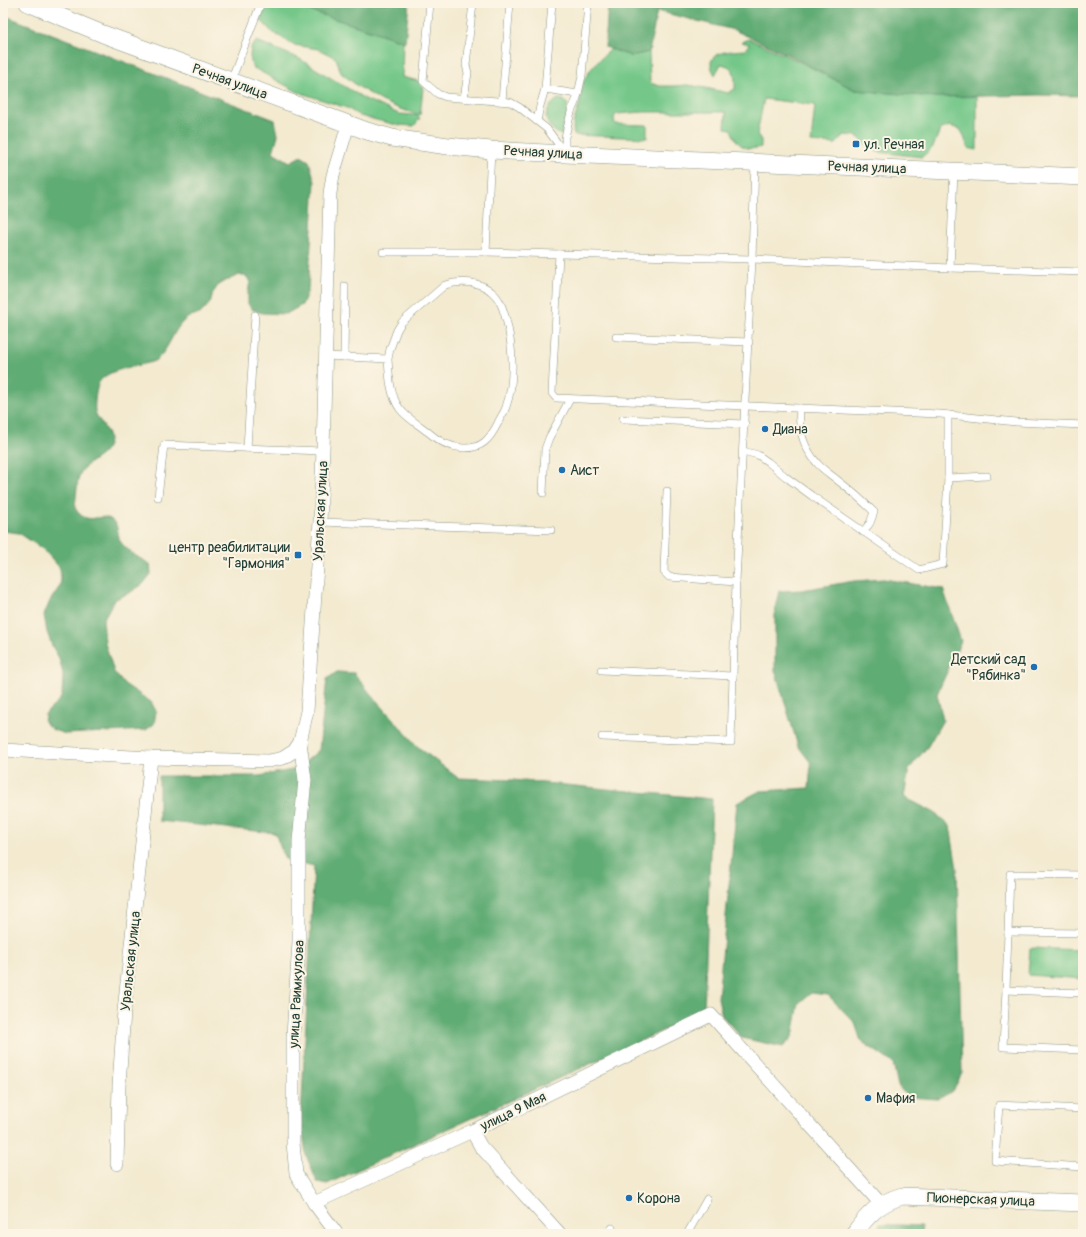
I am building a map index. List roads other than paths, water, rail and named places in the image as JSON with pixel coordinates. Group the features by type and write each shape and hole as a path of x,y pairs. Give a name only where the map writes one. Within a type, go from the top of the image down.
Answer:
{"street":[{"name":"Речная улица","path":"28,3 103,34 231,82 348,125 392,138 448,146 491,150 1083,177"},
{"name":"Уральская улица","path":"300,742 307,711 320,522 330,193 334,169 348,125"},
{"path":"3,750 151,758 269,761 283,758 294,751 300,742"},
{"name":"улица Раимкулова","path":"300,742 305,780 299,841 299,942 293,1036 293,1142 296,1174 314,1203 337,1234"},
{"name":"Уральская улица","path":"117,1164 119,1086 124,1012 151,758"},
{"name":"улица 9 Мая","path":"314,1203 472,1131 711,1015 881,1204"},
{"path":"472,1131 481,1147 560,1234"},
{"name":"Пионерская улица","path":"881,1204 902,1196 1083,1203"},
{"path":"854,1234 861,1223 881,1204"}],"lane":[{"path":"231,82 261,3"},
{"path":"430,3 423,81 438,94 446,97 510,102 519,107 547,130 565,154"},
{"path":"464,98 468,73 466,65 473,3"},
{"path":"502,101 510,3"},
{"path":"537,121 545,90 552,3"},
{"path":"565,154 565,137 582,76 588,3"},
{"path":"545,90 578,94"},
{"path":"486,252 491,150"},
{"path":"602,737 731,742 736,582 749,342 755,162"},
{"path":"950,268 954,170"},
{"path":"383,252 486,252 752,259 950,268 1083,272"},
{"path":"559,254 552,394 556,398 746,405 948,415 1016,422 1083,425"},
{"path":"460,282 478,284 486,287 494,293 503,309 511,341 512,368 510,389 506,407 492,433 485,442 478,446 467,448 454,447 441,443 400,409 395,401 388,373 388,359 394,336 402,322 444,285 460,282"},
{"path":"344,357 345,286"},
{"path":"247,448 255,314"},
{"path":"616,336 749,342"},
{"path":"326,356 388,359"},
{"path":"543,493 545,450 549,438 570,399"},
{"path":"800,408 800,432 807,448 817,464 860,498 874,512 870,523 863,532"},
{"path":"743,451 758,455 863,532 919,570 943,564 948,478 948,415"},
{"path":"623,419 745,424"},
{"path":"158,497 164,445 323,451"},
{"path":"948,478 987,476"},
{"path":"667,491 664,572 670,577 736,582"},
{"path":"320,522 551,530"},
{"path":"601,670 733,676"},
{"path":"1083,875 1010,874 1003,1047 1083,1050"},
{"path":"1008,932 1083,933"},
{"path":"1006,990 1083,993"},
{"path":"1083,1109 999,1105 996,1161 1083,1167"},
{"path":"687,1234 707,1199"}],"place":[{"name":"ул. Речная","path":"856,144"},
{"name":"Диана","path":"765,429"},
{"name":"Аист","path":"562,470"},
{"name":"центр реабилитации \"Гармония\"","path":"298,555"},
{"name":"Детский сад \"Рябинка\"","path":"1034,667"},
{"name":"Мафия","path":"868,1098"},
{"name":"Корона","path":"629,1198"}]}
